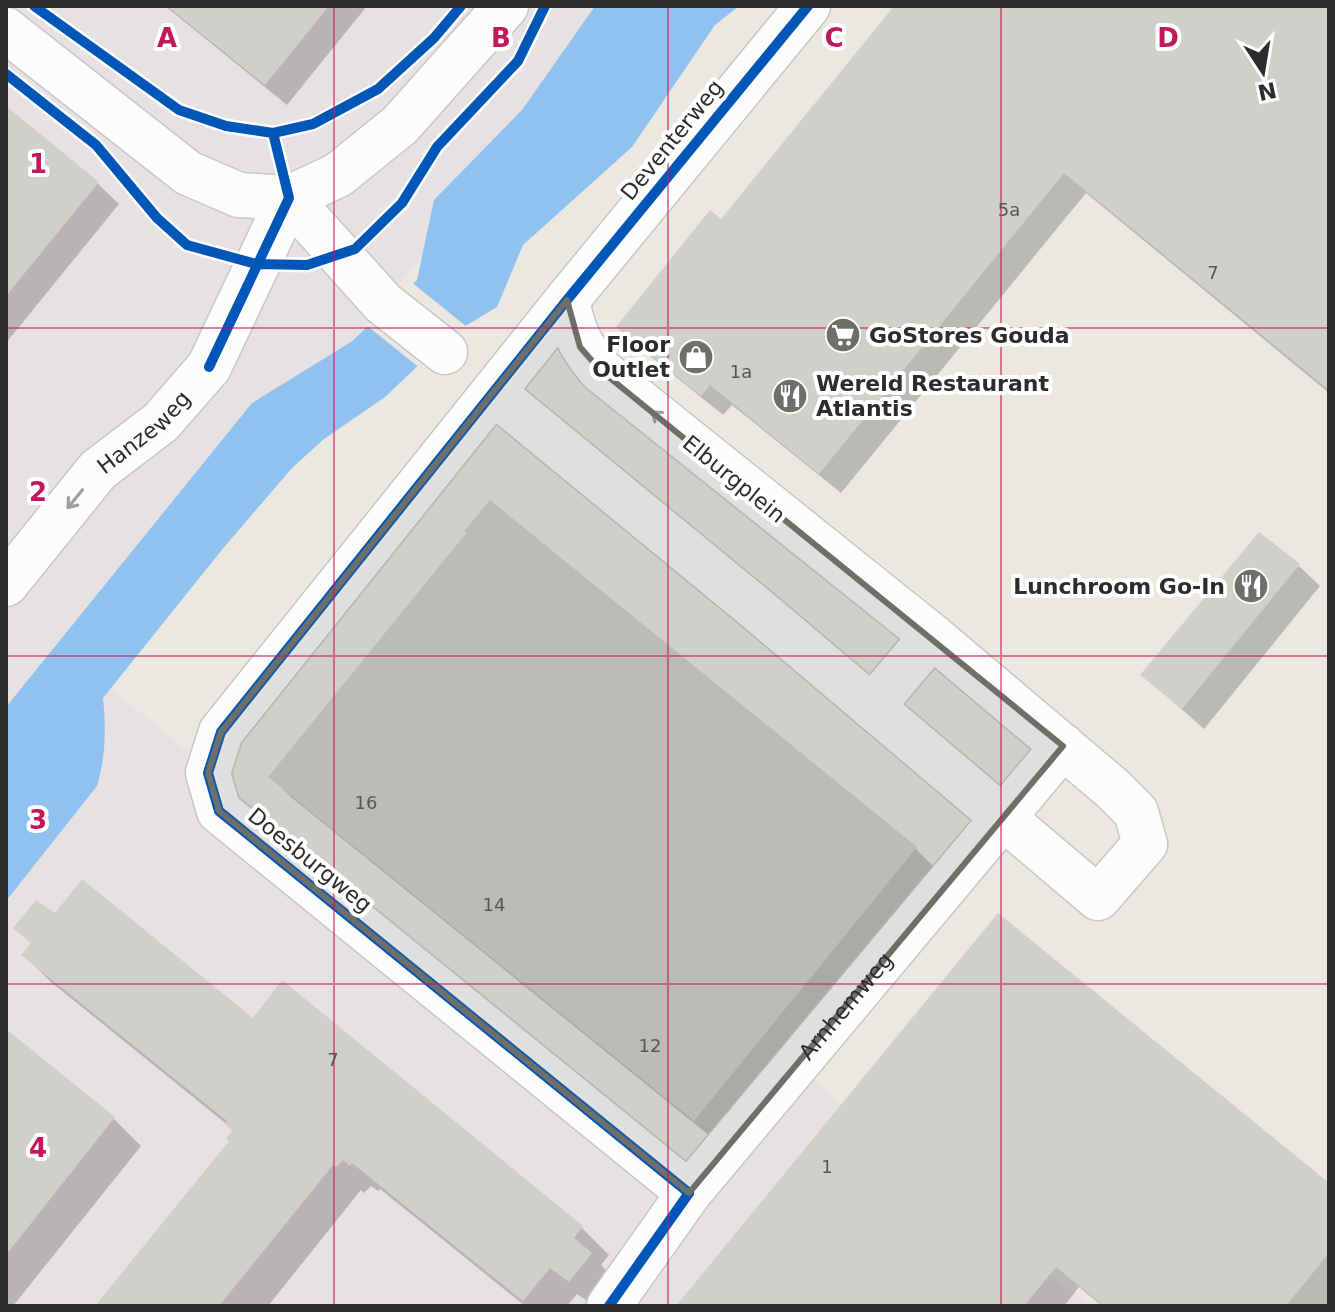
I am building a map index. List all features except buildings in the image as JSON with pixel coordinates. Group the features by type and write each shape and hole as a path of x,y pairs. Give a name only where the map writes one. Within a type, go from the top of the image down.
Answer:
{"street":[{"path":"6,30 188,173 239,195 289,198 338,175 400,125 506,6"},
{"name":"Deventerweg","path":"567,300 808,6"},
{"path":"289,198 383,303 445,352"},
{"name":"Hanzeweg","path":"6,584 98,470 161,422 209,367 289,198"},
{"name":"Doesburgweg","path":"567,300 221,732 208,773 219,811 689,1193"},
{"name":"Elburgplein","path":"494,393 1098,898 1145,844 1136,812 1063,746 932,636 600,370 580,347 571,324 567,300"},
{"path":"872,707 932,636"},
{"path":"1004,818 1063,746"},
{"name":"Arnhemweg","path":"689,1193 1004,818"},
{"path":"609,1306 689,1193"}],"highlighted area":[{"path":"567,300 580,347 600,370 1063,746 689,1193 219,811 208,773 221,732"}],"shaded area":[{"path":"6,6 632,6 81,664 687,1161 784,1057 1089,1306 6,1306"}],"water":[{"path":"595,6 739,6 715,25 632,147 523,245 497,307 437,343 424,360 385,397 324,439 292,468 225,546 103,698 104,742 97,786 6,901 6,707 252,403 351,342 417,280 434,200 522,110"}],"pier":[{"path":"410,281 467,327 440,346 421,369 366,325"}],"cycle path":[{"path":"34,6 179,110 226,126 273,133 313,124 378,89 434,38 461,6"},
{"path":"6,74 96,145 157,218 187,245 256,264 307,265 355,249 402,203 437,147 518,61 545,6"},
{"path":"609,1306 689,1193 219,811 208,773 221,732 567,300 808,6"},
{"path":"209,367 289,198 273,133"}],"place":[{"name":"GoStores Gouda","path":"843,335"},
{"name":"Floor Outlet","path":"696,357"},
{"name":"Wereld Restaurant Atlantis","path":"790,396"},
{"name":"Lunchroom Go-In","path":"1251,586"}]}
